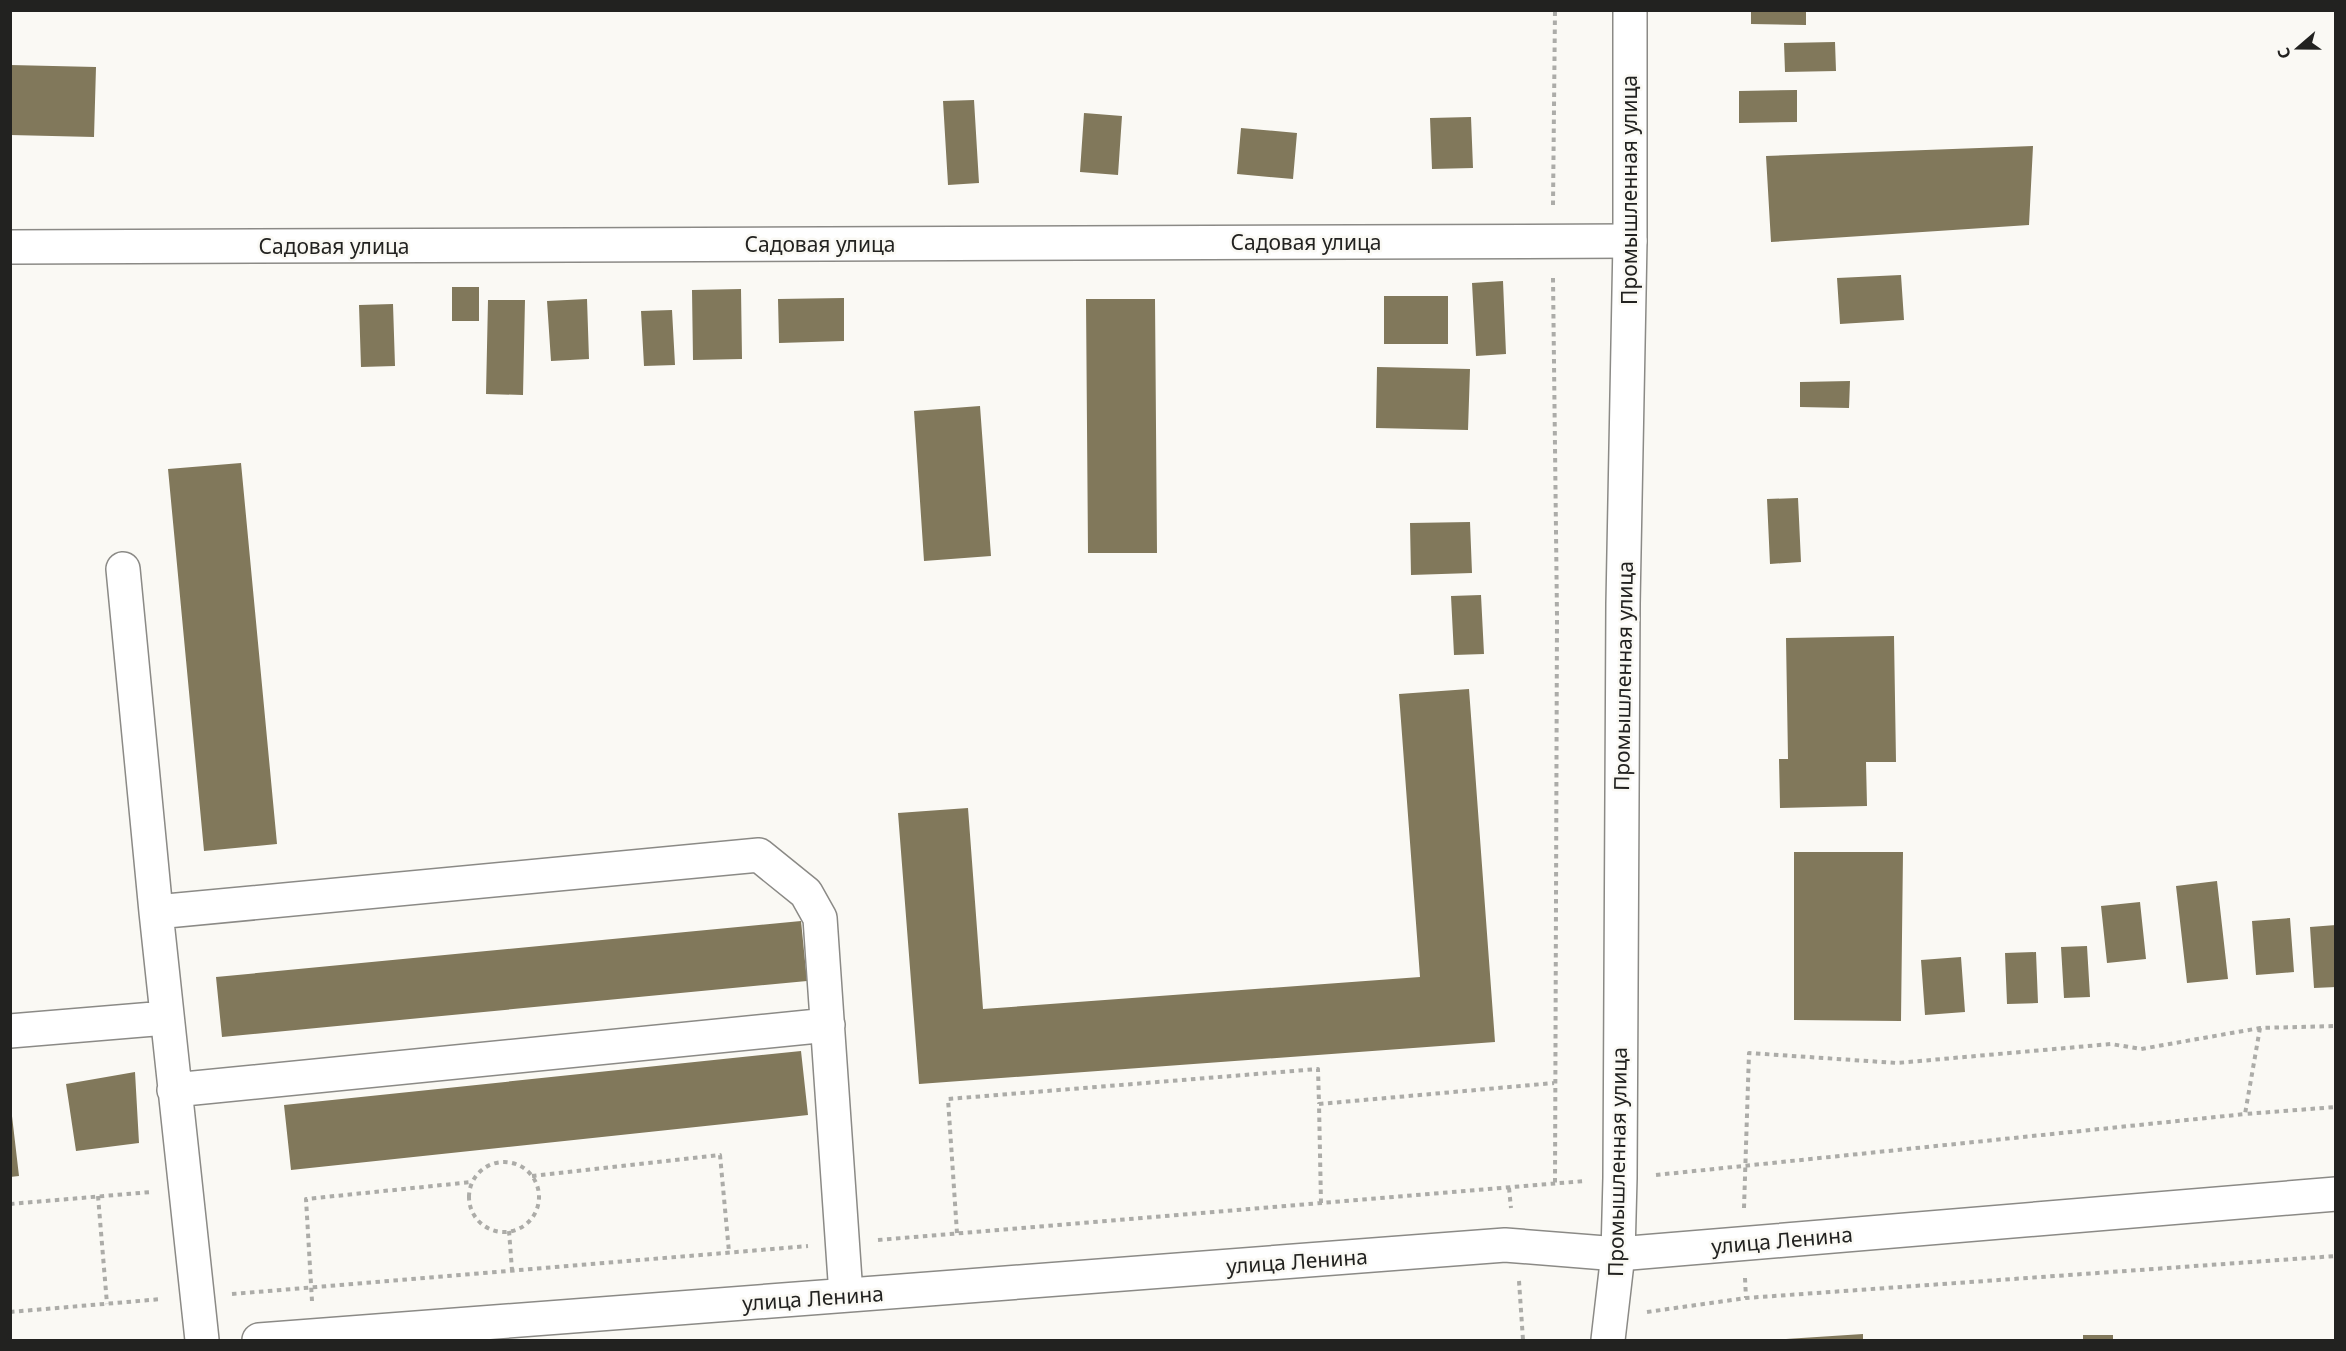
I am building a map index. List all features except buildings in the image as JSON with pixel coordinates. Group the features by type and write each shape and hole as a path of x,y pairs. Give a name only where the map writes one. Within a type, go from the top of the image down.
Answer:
{"street":[{"name":"Промышленная улица","path":"1608,1339 1618,1254 1623,604 1630,241 1630,10"},
{"name":"Садовая улица","path":"10,248 1630,241"},
{"path":"123,569 166,1018 202,1341"},
{"path":"156,912 759,855 806,893 820,918 846,1295"},
{"path":"10,1031 166,1018"},
{"path":"174,1090 828,1025"},
{"name":"улица Ленина","path":"259,1341 1505,1245 1618,1254 2336,1194"}],"path":[{"path":"1555,10 1553,241 1557,616 1555,1184"},
{"path":"1746,1298 1743,1244 1749,1053 1897,1063 2111,1044 2141,1049 2260,1028 2336,1026"},
{"path":"2245,1114 2260,1028"},
{"path":"957,1233 948,1098 1318,1069 1321,1203"},
{"path":"1318,1104 1554,1083"},
{"path":"1745,1168 2245,1114 2336,1107"},
{"path":"532,1176 720,1155 729,1252"},
{"path":"500,1162 519,1165 532,1176 539,1191 538,1208 529,1222 515,1231 498,1232 483,1226 473,1214 468,1198 472,1182 483,1168 500,1162"},
{"path":"311,1287 306,1199 472,1182"},
{"path":"10,1204 184,1190"},
{"path":"98,1196 107,1304"},
{"path":"508,1231 512,1270"},
{"path":"1608,1339 1650,1311 1746,1298 2336,1256"}]}
